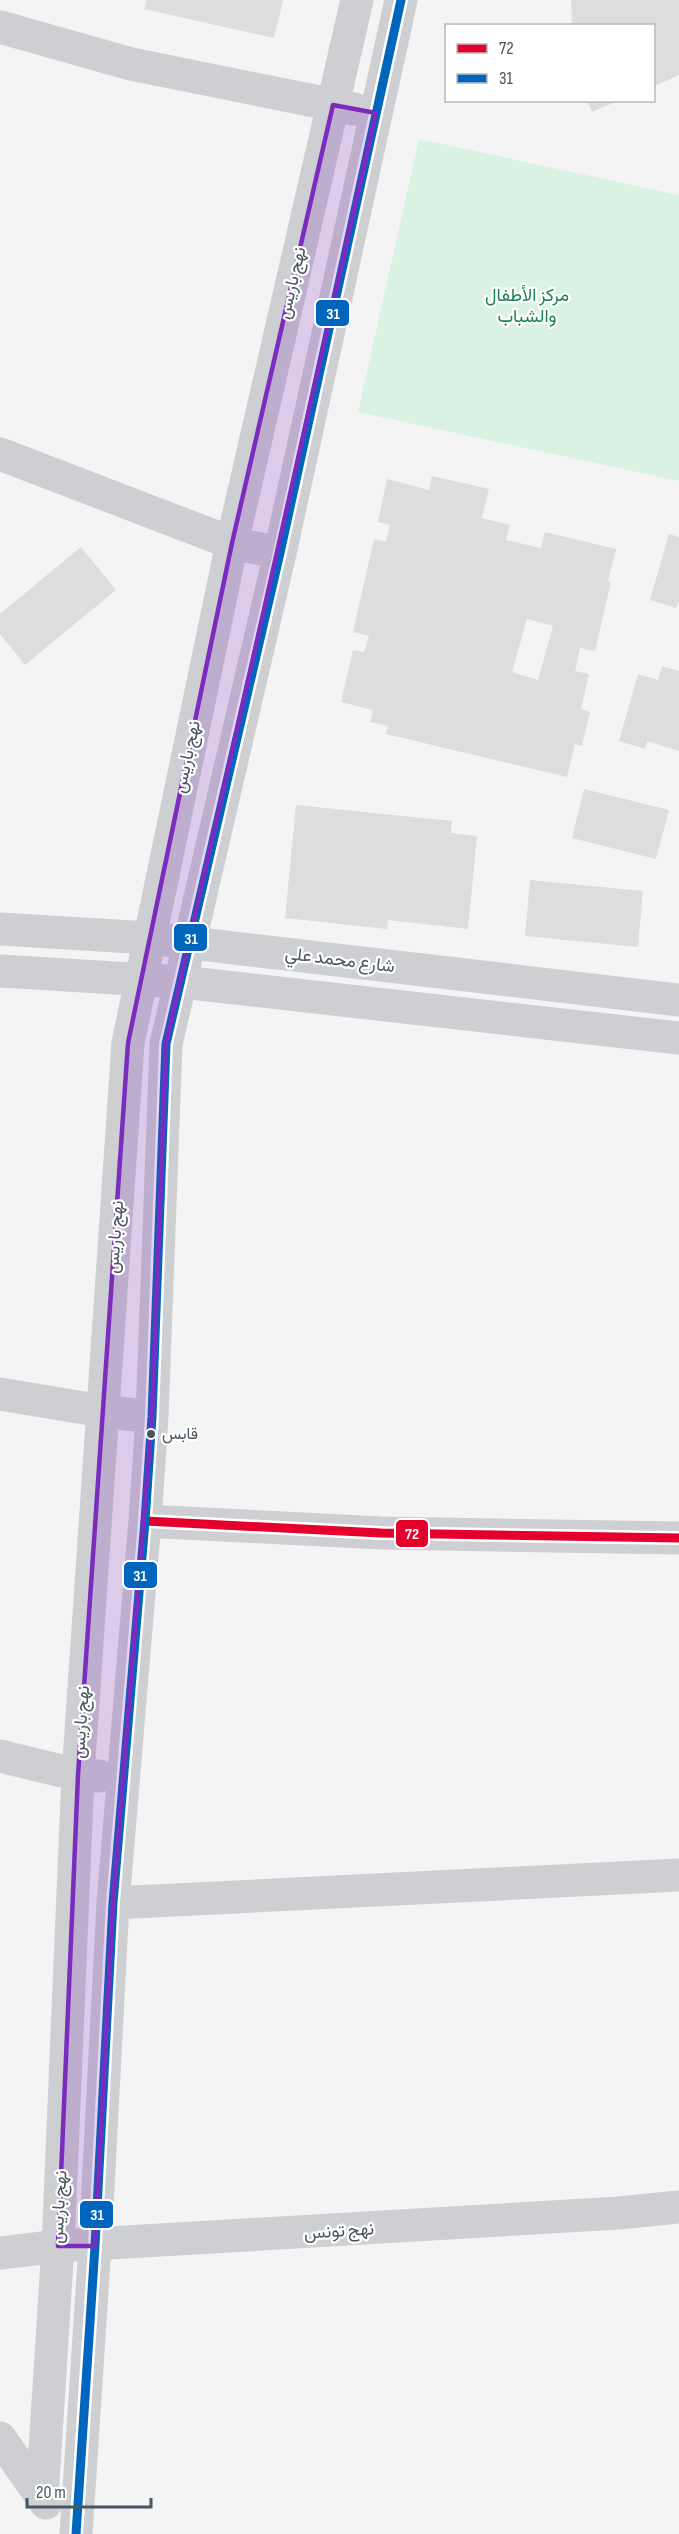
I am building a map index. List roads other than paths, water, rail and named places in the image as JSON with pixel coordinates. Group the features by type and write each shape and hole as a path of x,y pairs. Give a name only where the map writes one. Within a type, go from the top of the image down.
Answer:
{"street":[{"name":"نهج باريس","path":"42,2497 58,2246 78,1775 128,1043 232,543 357,0"},
{"name":"نهج باريس","path":"76,2534 95,2246 113,1903 152,1416 166,1044 280,554 401,0"},
{"path":"0,27 131,64 376,113"},
{"path":"0,454 232,543 280,554"},
{"name":"شارع محمد علي","path":"0,929 149,938 679,1000"},
{"path":"0,971 181,982 679,1038"},
{"path":"0,1394 102,1411 152,1416"},
{"path":"145,1521 381,1533 679,1538"},
{"path":"0,1756 78,1775 124,1778"},
{"path":"113,1903 679,1875"},
{"name":"نهج تونس","path":"0,2253 58,2246 95,2246 679,2207"},
{"path":"0,2438 68,2534"}],"place":[{"name":"قابس","path":"151,1434"}],"park label":[{"name":"مركز الأطفال والشباب","path":"527,305"}]}
